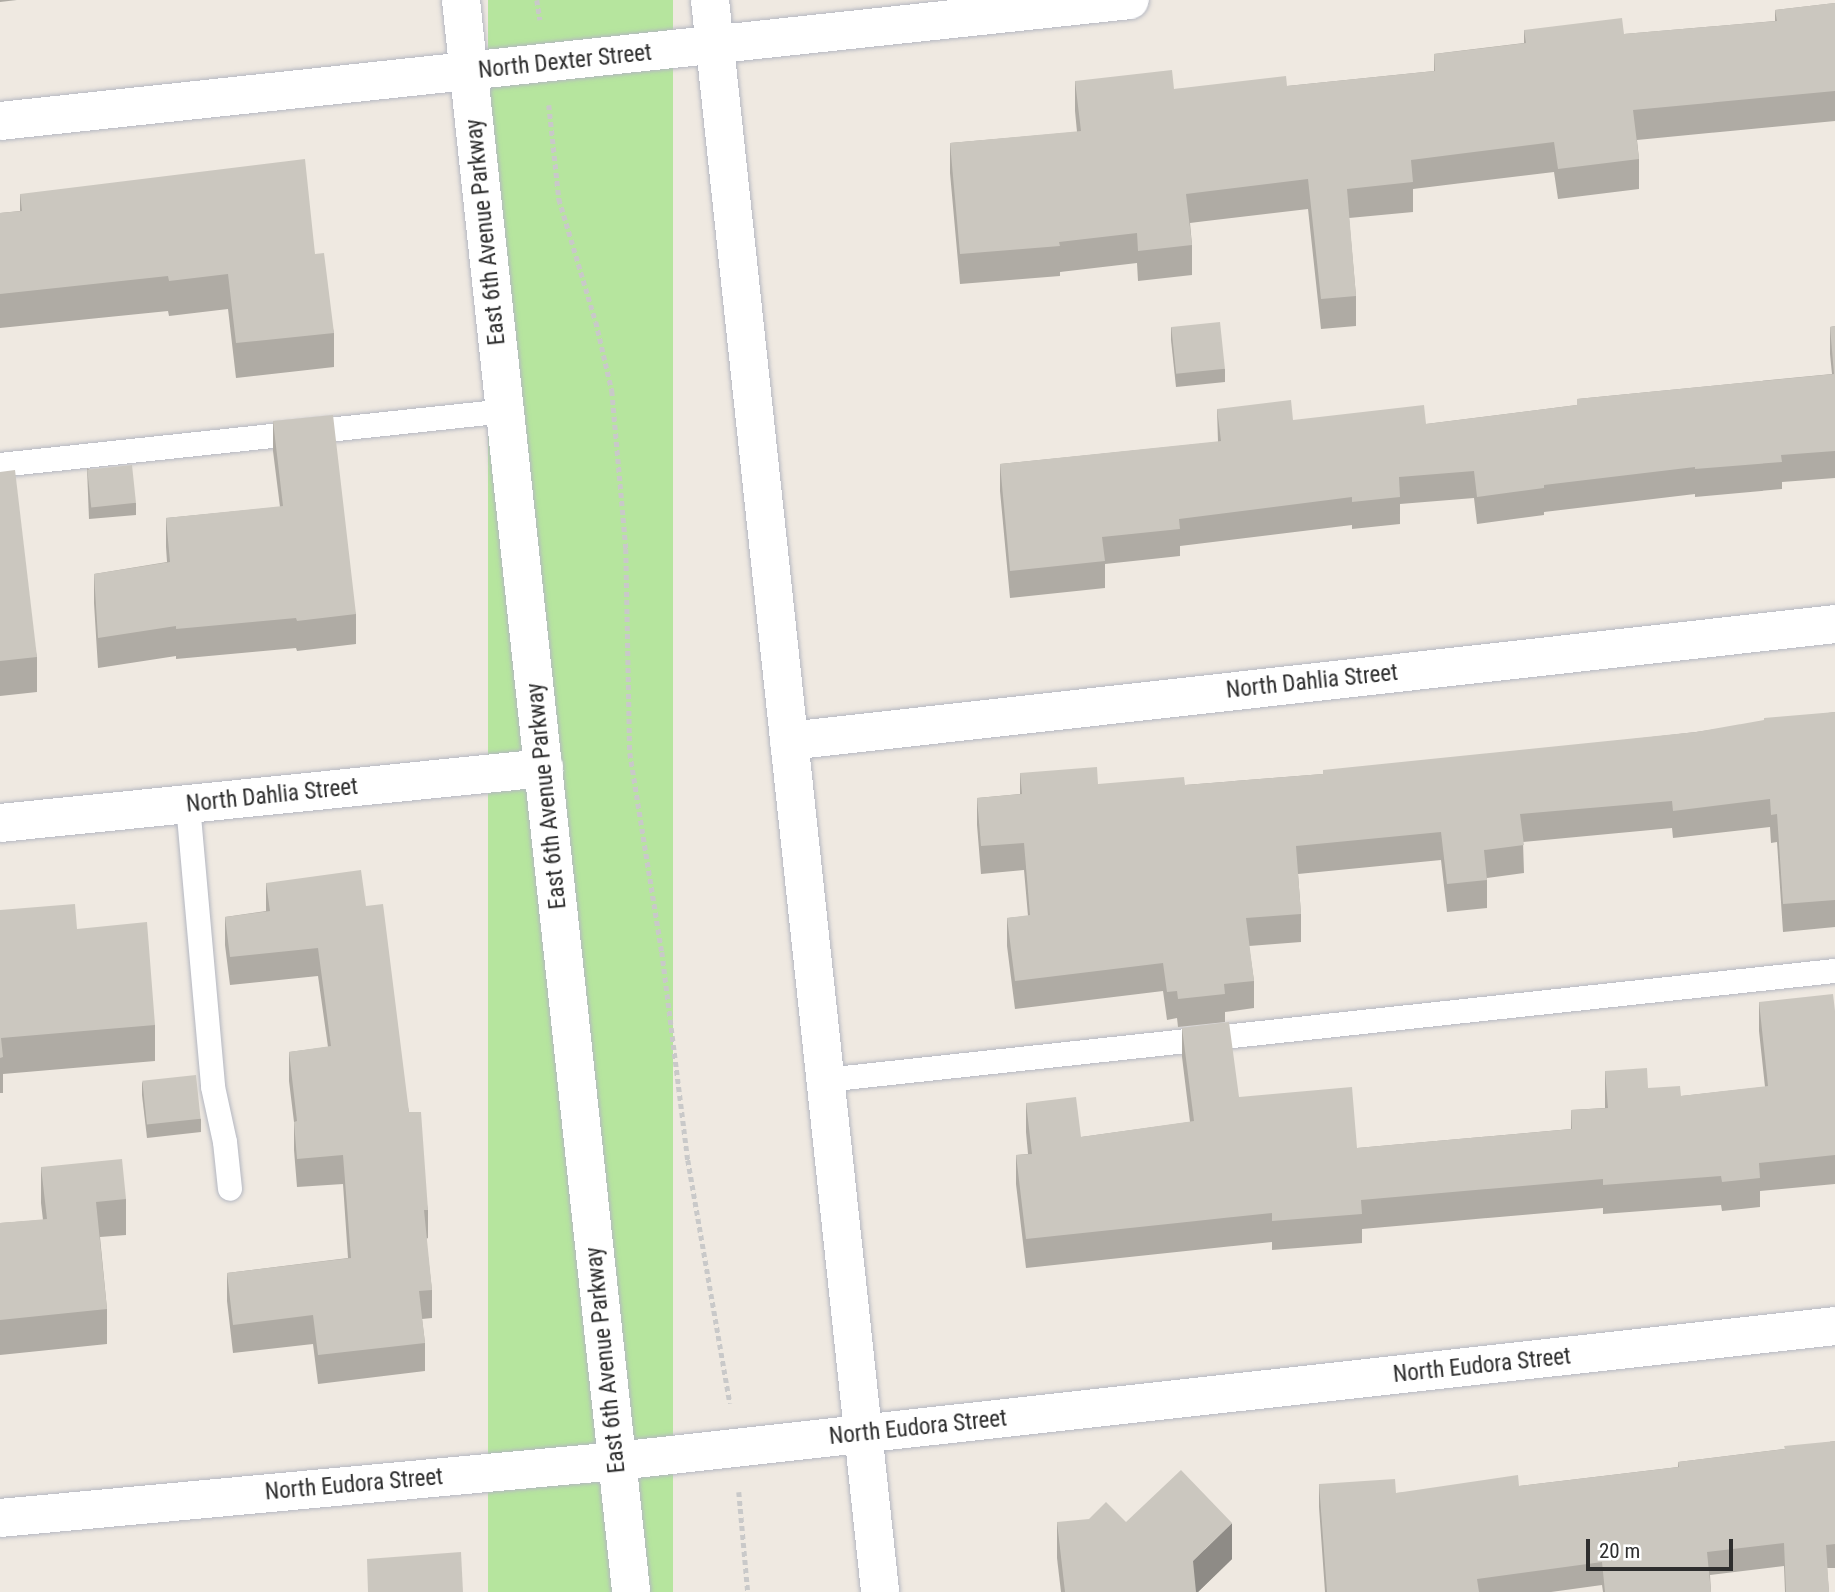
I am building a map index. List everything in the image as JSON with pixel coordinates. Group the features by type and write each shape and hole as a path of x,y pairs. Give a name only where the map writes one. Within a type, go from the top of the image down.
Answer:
{"street":[{"name":"East 6th Avenue Parkway","path":"461,0 631,1592"},
{"path":"710,0 880,1592"},
{"name":"North Dexter Street","path":"0,121 546,65 1129,0"},
{"name":"North Dahlia Street","path":"789,741 1835,624"},
{"name":"North Dahlia Street","path":"0,823 544,768"},
{"name":"North Eudora Street","path":"0,1518 617,1461 1835,1326"}],"lane":[{"path":"0,465 506,411"},
{"path":"188,805 213,1087 225,1142 230,1189"},
{"path":"826,1080 1835,971"}],"path":[{"path":"537,0 559,199 596,322 612,391 626,548 630,753 662,951 675,1072 690,1173 737,1448 748,1592"}],"green space":[{"path":"488,0 673,0 673,1592 488,1592"}],"building":[{"path":"1835,3 1835,91 1633,110 1639,159 1558,169 1554,142 1411,160 1413,182 1347,189 1356,296 1321,299 1308,179 1186,194 1192,245 1138,251 1137,233 1059,242 1060,246 960,254 950,143 1081,131 1075,81 1172,70 1174,89 1286,76 1287,86 1435,71 1434,54 1526,43 1524,30 1622,18 1624,34 1777,21 1775,10"},
{"path":"305,159 315,254 324,253 334,333 236,343 228,274 169,281 168,276 0,294 0,213 22,211 20,194"},
{"path":"1220,322 1225,369 1176,374 1171,327"},
{"path":"1835,326 1835,451 1781,455 1782,462 1695,467 1544,485 1544,488 1477,497 1474,471 1399,477 1400,497 1352,502 1352,497 1179,519 1180,529 1102,537 1105,561 1010,571 1000,464 1221,441 1217,409 1291,400 1293,420 1424,405 1426,424 1577,405 1577,399 1834,374 1830,327"},
{"path":"333,415 356,614 297,621 296,618 176,629 176,626 98,638 94,574 170,562 166,518 283,506 273,421"},
{"path":"132,465 136,503 91,507 87,470"},
{"path":"15,470 37,657 0,661 0,472"},
{"path":"1835,712 1835,900 1783,904 1777,814 1771,815 1770,799 1673,811 1672,801 1520,814 1524,845 1484,850 1487,880 1447,884 1441,832 1296,846 1301,914 1246,918 1254,981 1224,984 1225,994 1178,999 1177,991 1167,992 1163,963 1015,981 1007,918 1030,915 1024,843 981,846 977,798 1022,794 1020,773 1097,767 1098,784 1184,777 1185,785 1323,774 1323,770 1696,732 1764,718"},
{"path":"361,870 366,906 383,904 409,1112 421,1112 428,1210 424,1210 432,1290 419,1291 425,1343 318,1355 313,1315 233,1325 227,1273 351,1258 343,1155 297,1159 294,1122 297,1121 289,1052 331,1046 318,948 230,957 225,917 270,911 266,883"},
{"path":"75,904 77,929 147,922 155,1025 1,1038 3,1057 0,1058 0,910"},
{"path":"1833,994 1835,1155 1759,1163 1760,1178 1722,1182 1721,1176 1603,1185 1603,1179 1361,1200 1362,1214 1272,1221 1272,1213 1026,1239 1016,1155 1032,1154 1026,1103 1076,1097 1081,1137 1194,1121 1182,1028 1229,1022 1239,1097 1352,1087 1357,1148 1572,1129 1571,1110 1608,1108 1605,1071 1647,1068 1648,1088 1680,1086 1681,1096 1768,1086 1759,1002"},
{"path":"196,1075 201,1119 147,1124 142,1081"},
{"path":"122,1159 126,1199 96,1202 107,1309 0,1320 0,1223 47,1219 41,1167"},
{"path":"1835,1441 1835,1544 1826,1545 1829,1592 1786,1592 1784,1543 1707,1552 1711,1592 1605,1592 1602,1562 1477,1579 1479,1592 1327,1592 1319,1484 1395,1479 1396,1493 1518,1475 1519,1486 1679,1467 1678,1462"},
{"path":"1181,1470 1232,1523 1193,1561 1196,1592 1065,1592 1057,1522 1089,1519 1106,1502 1126,1522"},
{"path":"461,1552 463,1592 368,1592 367,1559"}]}
